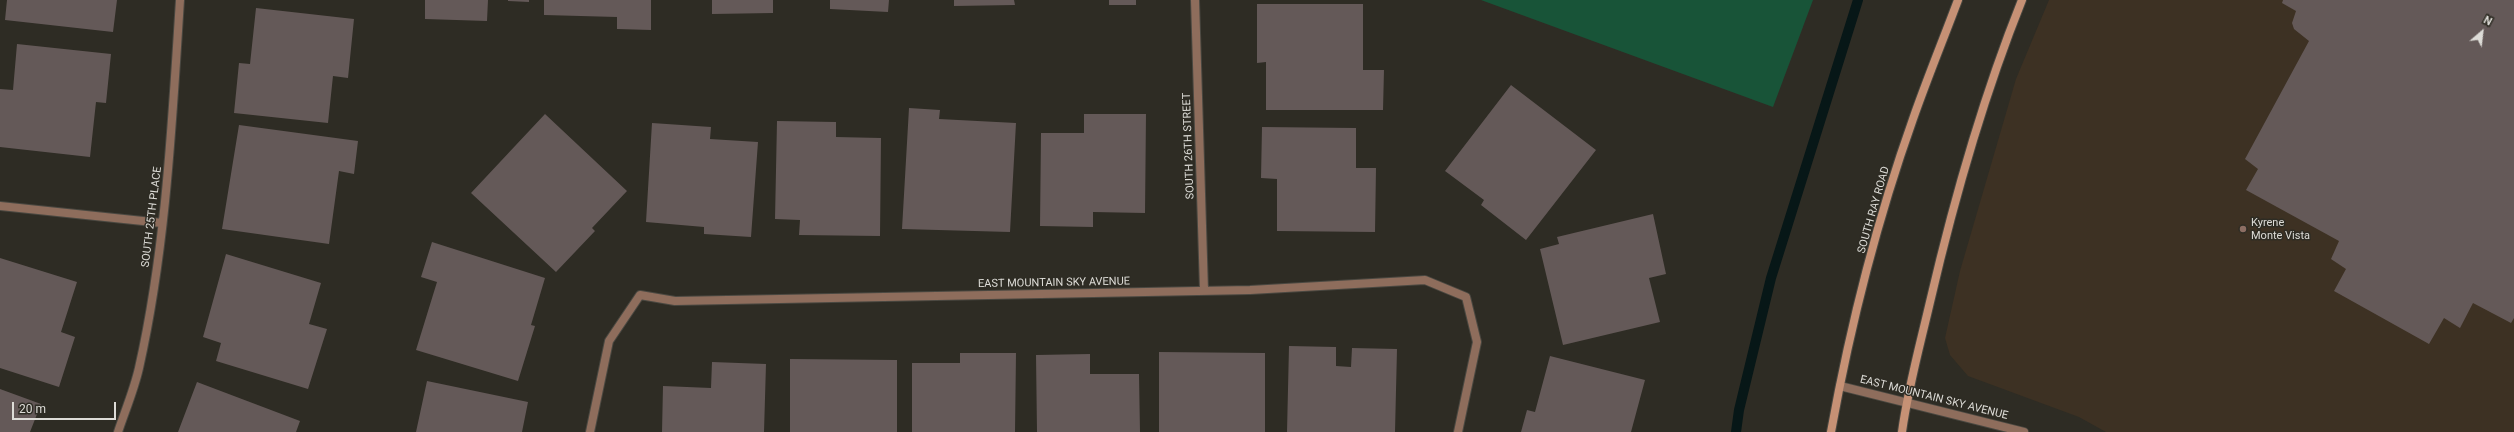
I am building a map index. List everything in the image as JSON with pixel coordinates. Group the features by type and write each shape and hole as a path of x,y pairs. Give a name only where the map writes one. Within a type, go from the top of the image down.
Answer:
{"main road":[{"name":"SOUTH RAY ROAD","path":"1831,432 1840,386 1875,244 1894,178 1913,118 1958,0"},
{"path":"1902,432 1906,403 1939,263 1973,139 2002,51 2022,0"}],"street":[{"name":"SOUTH 25TH PLACE","path":"118,432 138,370 153,292 169,168 180,0"},
{"name":"SOUTH 26TH STREET","path":"1195,0 1204,290"},
{"path":"0,206 162,223"},
{"name":"EAST MOUNTAIN SKY AVENUE","path":"590,432 608,342 640,295 675,301 1204,290 1425,280 1466,298 1477,342 1458,432"},
{"name":"EAST MOUNTAIN SKY AVENUE","path":"1840,386 2024,432"}],"shaded area":[{"name":"Kyrene Monte Vista","path":"2049,0 2514,0 2514,432 2106,432 2079,417 1968,376 1950,355 1945,338 1960,271 2016,79"}],"green space":[{"path":"1481,0 1813,0 1773,107"}],"building":[{"path":"7,0 117,0 113,32 5,20"},
{"path":"425,0 488,0 487,21 425,19"},
{"path":"529,0 529,2 508,1"},
{"path":"544,0 651,0 651,30 617,29 617,17 544,15"},
{"path":"712,0 773,0 773,13 712,14"},
{"path":"830,0 889,0 888,12 830,9"},
{"path":"954,0 1014,0 1015,5 954,6"},
{"path":"1109,0 1136,0 1136,5 1109,5"},
{"path":"2283,0 2514,0 2514,318 2511,323 2473,303 2460,328 2444,318 2429,344 2334,291 2346,269 2331,259 2339,241 2246,190 2258,169 2245,159 2309,41 2294,29 2292,23 2296,11 2282,3"},
{"path":"1257,4 1363,4 1363,70 1384,70 1383,110 1266,110 1266,62 1257,63"},
{"path":"256,8 354,19 348,78 333,76 328,123 234,113 239,63 250,64"},
{"path":"17,44 111,54 106,103 96,102 90,157 0,147 0,89 13,90"},
{"path":"1511,85 1596,150 1526,240 1481,205 1484,200 1445,171"},
{"path":"909,108 940,110 939,119 1016,123 1010,232 902,229"},
{"path":"545,114 627,191 592,228 595,231 556,272 471,193"},
{"path":"1084,114 1146,114 1145,213 1093,212 1093,227 1040,226 1041,133 1084,133"},
{"path":"777,121 836,122 836,137 881,138 880,236 799,235 800,220 775,219"},
{"path":"652,123 711,127 710,139 758,142 751,237 704,234 704,227 646,222"},
{"path":"239,125 358,141 354,174 339,171 329,244 222,229"},
{"path":"1262,127 1356,128 1356,168 1376,168 1375,232 1277,231 1277,179 1261,178"},
{"path":"1653,214 1666,274 1649,278 1660,322 1563,345 1540,249 1559,244 1557,237"},
{"path":"432,242 545,278 531,325 535,326 518,381 416,350 437,282 421,277"},
{"path":"226,254 321,283 309,324 327,329 308,389 216,361 221,343 203,337"},
{"path":"0,258 77,282 61,332 75,337 59,387 0,368"},
{"path":"1289,346 1336,347 1336,366 1351,367 1352,348 1397,349 1395,432 1287,432"},
{"path":"1159,352 1265,353 1265,432 1159,432"},
{"path":"960,353 1016,353 1015,432 912,432 912,363 960,363"},
{"path":"1090,354 1090,374 1139,374 1140,432 1037,432 1036,355"},
{"path":"1550,356 1645,380 1631,432 1521,432 1527,410 1535,412"},
{"path":"790,359 897,360 897,432 790,432"},
{"path":"712,362 766,364 764,432 662,432 663,386 711,388"},
{"path":"427,381 528,402 522,432 416,432"},
{"path":"197,382 300,421 296,432 178,432"},
{"path":"0,389 41,404 30,432 0,432"}],"waterway":[{"path":"1736,432 1739,410 1771,278 1858,0"}],"place":[{"name":"Kyrene Monte Vista","path":"2243,229"}]}
